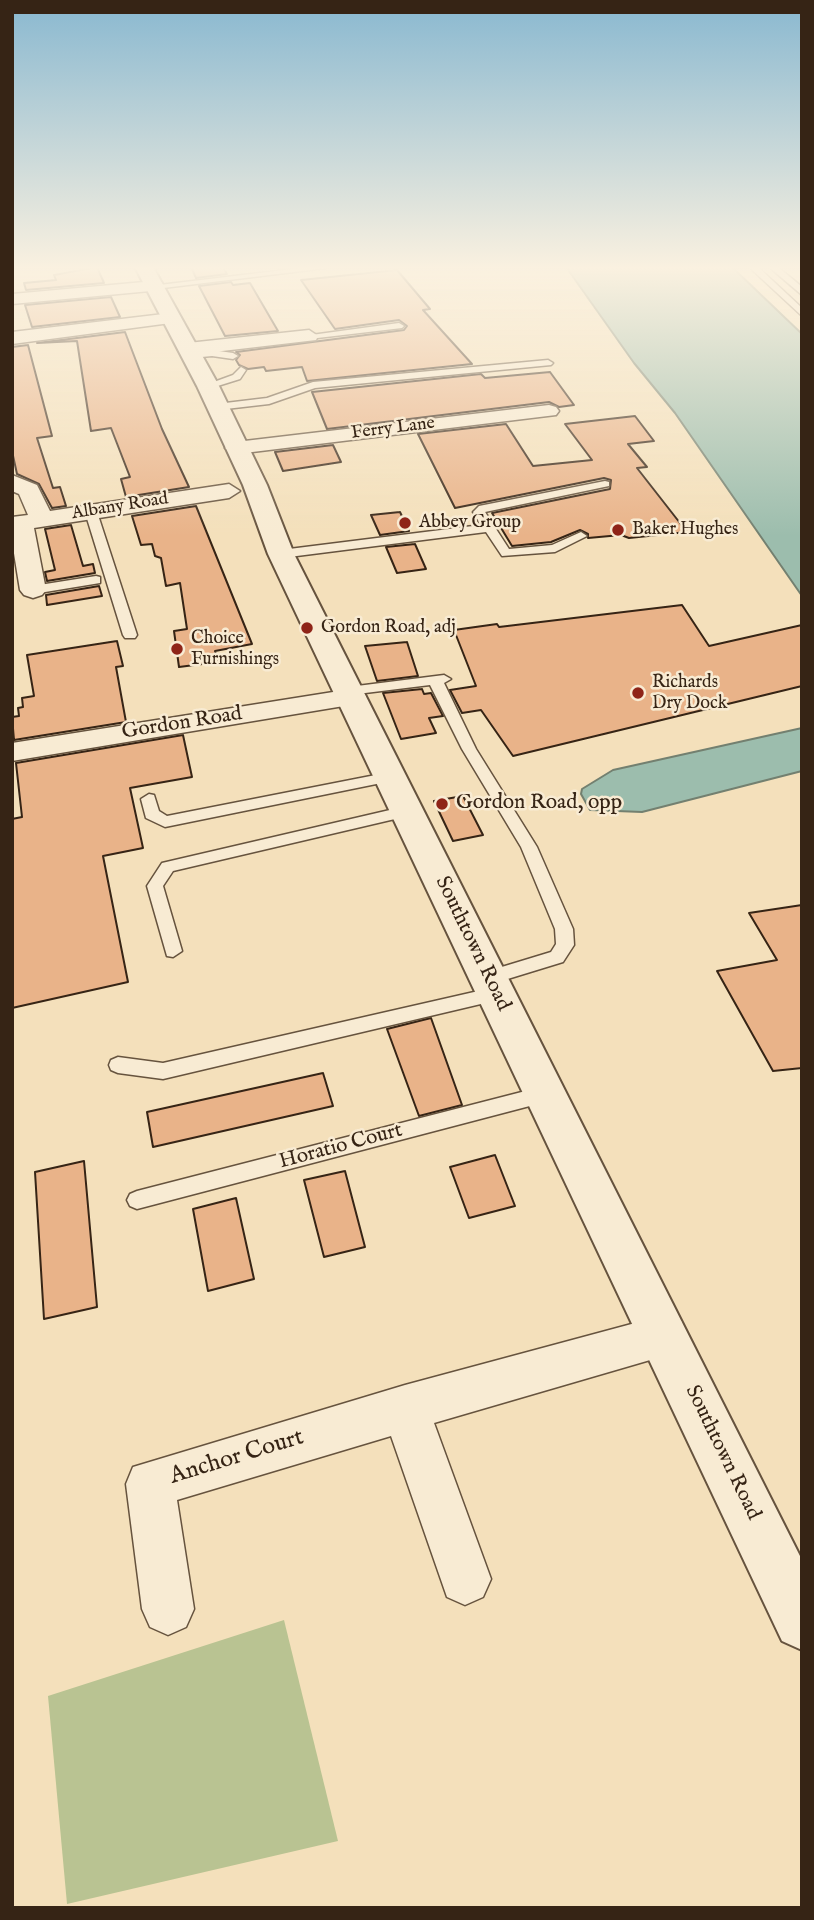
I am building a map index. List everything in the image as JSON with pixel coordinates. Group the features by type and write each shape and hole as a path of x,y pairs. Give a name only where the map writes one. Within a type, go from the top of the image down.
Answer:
{"street":[{"name":"Southtown Road","path":"195,357 255,485 281,554 802,1620"},
{"name":"Ferry Lane","path":"236,448 549,411"},
{"path":"12,482 29,491 25,522 33,590"},
{"name":"Albany Road","path":"25,522 229,491"},
{"name":"Gordon Road","path":"12,752 351,694"},
{"name":"Anchor Court","path":"169,1609 150,1484 405,1408 665,1336"},
{"path":"405,1408 465,1578"}],"lane":[{"path":"209,357 270,401 313,386 548,363"},
{"path":"581,537 555,548 506,553 480,512 483,508 605,484"},
{"path":"91,512 130,635"},
{"path":"281,554 489,528"},
{"path":"33,590 96,580"},
{"path":"118,1065 163,1071 492,986 557,957 565,945 564,929 529,847 469,749 439,679 351,694"},
{"path":"149,799 152,814 165,821 391,777"},
{"path":"173,951 155,886 156,880 168,867 407,811"},
{"name":"Horatio Court","path":"137,1200 545,1094"}],"green space":[{"path":"284,1620 338,1841 67,1904 48,1696"}],"shaded area":[{"path":"629,357 802,357 802,596 675,413"},
{"path":"802,728 802,771 642,812 590,810 581,794 582,789 613,770"}],"building":[{"path":"12,357 31,357 52,436 37,438 53,488 60,487 66,506 52,508 39,484 17,474 12,451"},
{"path":"79,357 134,357 162,429 189,487 126,497 121,479 130,477 111,428 91,431"},
{"path":"239,357 465,357 472,364 307,381 302,367 266,371 264,367 248,369 239,365 236,360"},
{"path":"550,372 574,405 559,407 549,402 327,429 312,392 481,374 485,378"},
{"path":"635,416 654,441 628,444 647,467 637,468 687,532 629,538 621,535 588,538 588,534 580,530 551,542 512,546 492,513 610,489 611,480 604,478 455,508 418,434 506,424 533,466 592,460 565,424"},
{"path":"333,445 341,462 283,471 275,452"},
{"path":"196,506 252,644 215,651 218,662 179,667 174,631 187,629 180,583 166,586 161,558 155,556 152,544 141,545 132,516"},
{"name":"Abbey Group","path":"400,512 409,531 380,535 371,515"},
{"path":"71,525 83,566 93,564 95,573 47,581 45,572 55,570 45,529"},
{"path":"415,544 426,569 397,573 386,547"},
{"path":"99,586 102,596 47,605 46,595"},
{"path":"682,605 709,646 802,625 802,686 513,756 481,710 462,713 450,690 476,686 454,630"},
{"path":"117,641 123,666 116,667 126,722 14,740 12,717 19,716 18,708 23,707 22,698 34,696 27,655"},
{"path":"407,642 418,676 377,681 365,646"},
{"path":"422,689 424,694 431,693 443,716 429,718 436,733 401,739 383,693"},
{"path":"183,735 192,777 130,788 143,848 103,856 128,982 12,1008 12,819 22,817 16,763"},
{"path":"463,796 483,835 453,841 434,801"},
{"path":"802,905 802,1068 773,1071 717,971 777,960 749,913"},
{"path":"431,1018 462,1105 419,1116 387,1029"},
{"path":"323,1073 333,1106 153,1147 147,1112"},
{"path":"495,1155 515,1206 469,1218 450,1167"},
{"path":"84,1161 97,1307 44,1319 35,1172"},
{"path":"345,1171 365,1247 324,1257 304,1180"},
{"path":"236,1198 254,1279 208,1291 193,1209"}],"place":[{"name":"Abbey Group","path":"405,523"},
{"name":"Baker Hughes","path":"618,530"},
{"name":"Gordon Road, adj","path":"307,628"},
{"name":"Choice Furnishings","path":"177,649"},
{"name":"Richards Dry Dock","path":"638,693"},
{"name":"Gordon Road, opp","path":"442,804"}]}
